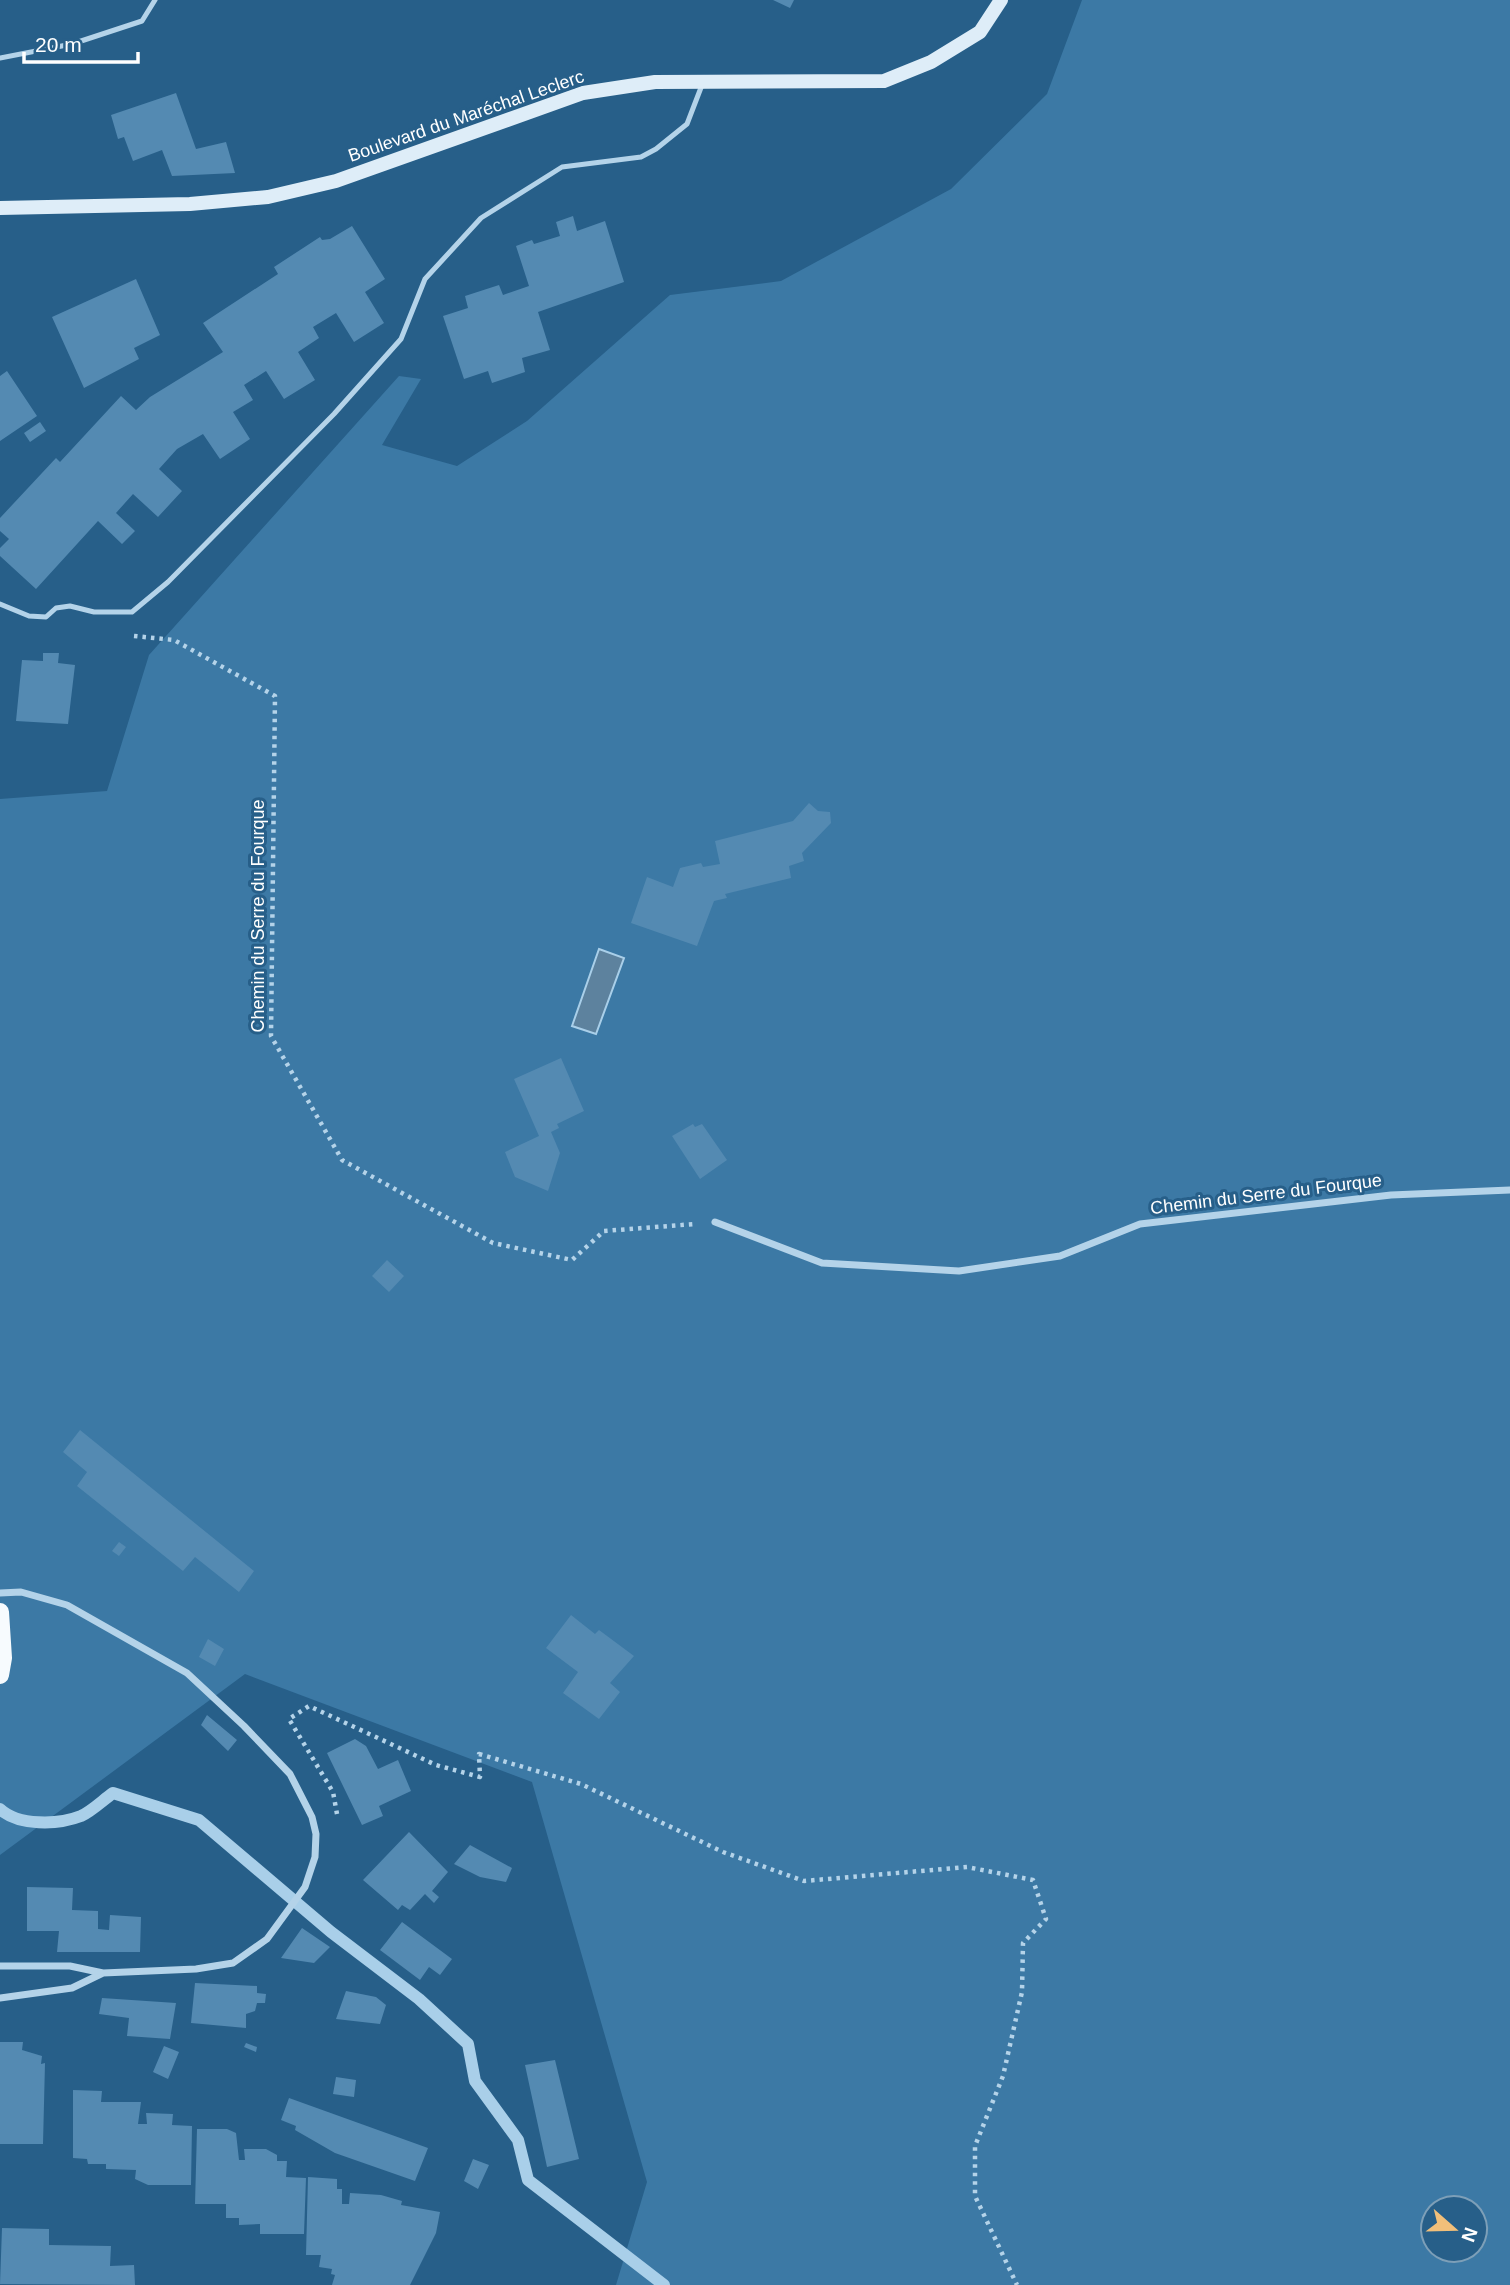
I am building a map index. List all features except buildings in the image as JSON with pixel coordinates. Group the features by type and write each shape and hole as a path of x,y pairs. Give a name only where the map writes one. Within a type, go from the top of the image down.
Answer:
{"main road":[{"path":"0,1612 1,1666"}],"street":[{"name":"Boulevard du Maréchal Leclerc","path":"0,208 190,205 268,197 336,181 583,93 655,82 884,81 931,62 980,32 1001,0"},
{"name":"Chemin du Serre du Fourque","path":"715,1222 822,1263 958,1271 1060,1256 1140,1224 1391,1195 1510,1190"},
{"path":"0,1593 21,1592 67,1605 187,1673 244,1726 289,1774 312,1816 316,1834 315,1857 305,1887 267,1939 233,1963 196,1969 103,1973 70,1966 0,1966"},
{"path":"0,1998 72,1988 103,1973"}],"lane":[{"path":"0,58 72,44 142,21 155,0"},
{"path":"0,604 29,616 46,617 56,608 70,606 94,612 132,611 168,582 334,414 401,340 425,279 481,218 562,167 641,157 656,149 687,124 703,82"}],"path":[{"name":"Chemin du Serre du Fourque","path":"124,635 174,640 275,696 271,1036 342,1160 493,1243 572,1260 604,1231 715,1222"},
{"path":"316,1834 328,1829 337,1817 337,1806 318,1765 289,1719 309,1706 436,1765 480,1777 479,1754 581,1784 723,1852 804,1881 967,1867 1033,1880 1046,1919 1023,1943 1022,1992 1003,2076 975,2146 975,2196 1017,2285"}],"shaded area":[{"path":"1082,0 1510,0 1510,2285 616,2285 647,2182 532,1782 245,1674 0,1855 0,799 107,791 149,655 399,376 421,379 382,445 457,466 527,421 670,295 781,281 951,189 1047,94"},
{"path":"599,949 624,958 596,1034 572,1026"}],"waterway":[{"path":"0,1809 8,1815 27,1821 61,1821 85,1814 113,1793 199,1820 331,1932 419,1999 468,2044 475,2081 518,2140 528,2180 664,2285"}]}
